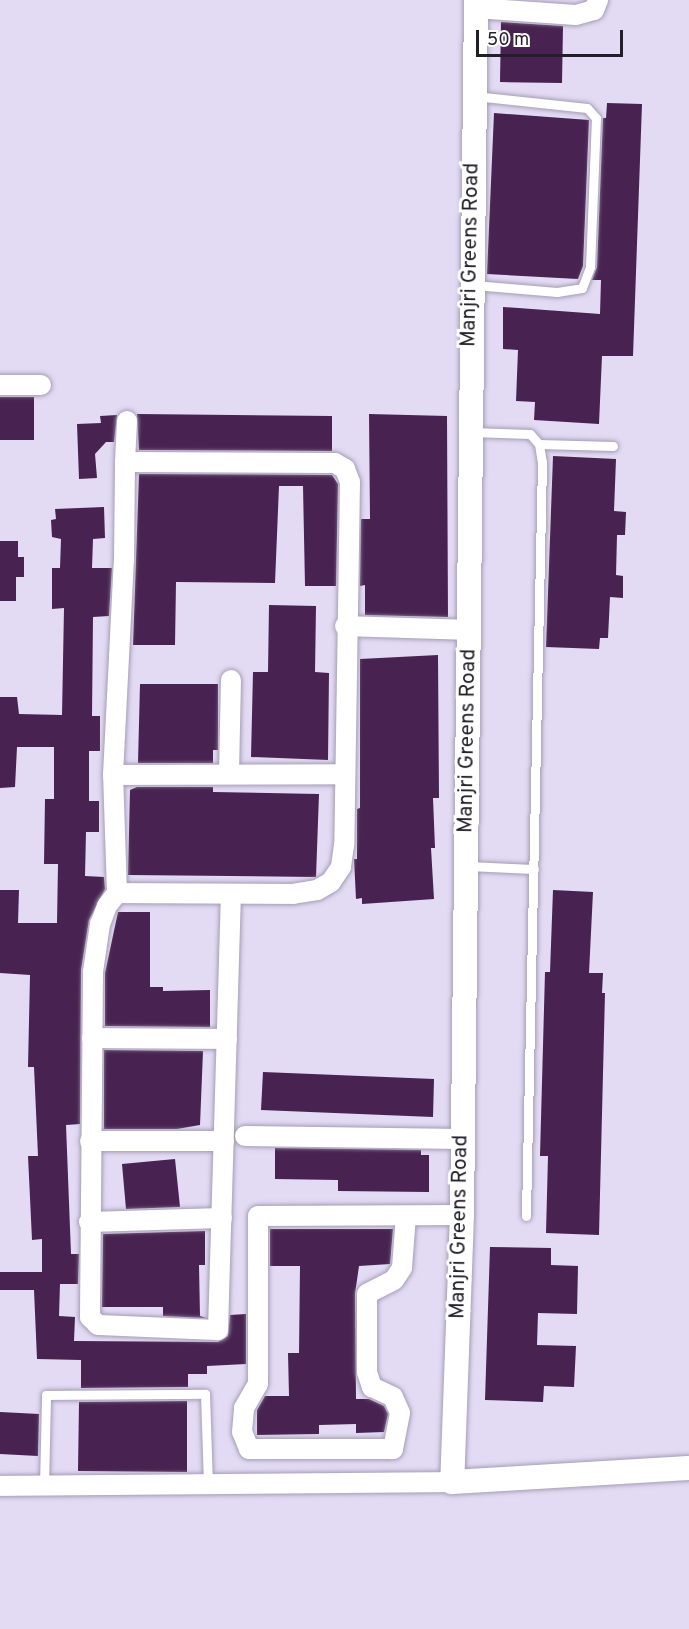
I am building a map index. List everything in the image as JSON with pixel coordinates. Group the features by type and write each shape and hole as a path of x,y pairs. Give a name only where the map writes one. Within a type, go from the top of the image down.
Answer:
{"street":[{"path":"475,4 576,15 594,10 598,0"},
{"name":"Manjri Greens Road","path":"452,1482 462,1215 470,630 468,432 475,4"},
{"path":"0,385 41,385"},
{"path":"128,421 113,775 117,893 107,906 96,943 92,1038 88,1308 98,1325 218,1330 231,894"},
{"path":"117,893 293,894 317,890 331,882 341,867 344,845 345,626 350,482 345,469 335,463 125,462"},
{"path":"345,626 470,630"},
{"path":"228,774 231,680"},
{"path":"113,775 344,774"},
{"path":"92,1038 227,1039"},
{"path":"245,1136 462,1139"},
{"path":"90,1141 224,1141"},
{"path":"406,1216 402,1268 394,1280 367,1294 367,1372 372,1387 393,1397 400,1413 393,1449 249,1449 242,1432 244,1408 258,1384 258,1216 462,1215"},
{"path":"89,1222 222,1218"},
{"path":"0,1486 208,1486 452,1482 689,1468"}],"lane":[{"path":"472,285 557,292 582,288 590,267 596,118 587,108 473,96"},
{"path":"468,432 530,434 539,444 542,462 526,1216"},
{"path":"539,444 613,446"},
{"path":"466,866 534,869"},
{"path":"44,1486 46,1395 194,1394 205,1394 208,1486"}],"building":[{"path":"501,22 563,26 562,83 500,82"},
{"path":"607,103 642,104 633,356 602,356 599,424 534,420 535,402 516,401 518,350 503,349 503,307 600,314 601,280 592,280 597,267 603,118 606,118"},
{"path":"494,113 589,120 583,266 578,279 487,274"},
{"path":"0,397 34,397 34,440 0,440"},
{"path":"137,414 332,416 332,451 139,450"},
{"path":"369,414 447,416 448,617 365,615 365,585 360,586 361,519 370,519"},
{"path":"117,415 114,442 106,442 95,454 97,478 79,479 77,424 101,423 100,416"},
{"path":"553,456 616,459 614,511 626,512 625,535 617,535 616,575 623,576 623,598 610,597 608,638 600,638 599,649 546,647"},
{"path":"139,474 332,475 338,484 336,586 305,586 303,486 279,486 275,583 176,582 175,645 133,645"},
{"path":"104,507 105,538 93,539 92,568 112,568 109,616 93,617 92,716 100,716 100,751 89,751 89,801 99,801 99,832 86,832 85,876 104,877 105,889 89,920 81,970 80,1124 66,1125 71,1254 79,1254 78,1284 60,1284 59,1316 75,1317 74,1341 218,1342 228,1336 230,1315 246,1314 246,1364 207,1366 207,1374 188,1374 188,1387 81,1388 81,1360 37,1359 34,1290 0,1290 0,1272 42,1272 42,1239 32,1240 28,1156 38,1156 34,1067 28,1067 30,975 0,973 0,890 19,890 18,923 57,923 58,864 44,864 45,799 54,799 54,747 17,747 15,787 0,788 0,697 17,697 19,714 62,715 64,608 52,609 52,568 60,568 61,539 52,537 51,520 56,519 55,509"},
{"path":"0,541 18,541 18,557 24,557 24,577 16,577 16,601 0,601"},
{"path":"269,605 316,606 315,672 329,673 328,760 251,757 253,672 268,672"},
{"path":"438,655 439,798 433,798 435,848 431,848 434,899 362,904 362,898 356,899 354,859 357,859 357,809 360,808 360,659"},
{"path":"140,684 218,684 218,750 213,750 213,763 138,763"},
{"path":"137,787 213,787 213,792 319,794 316,877 128,875 130,790"},
{"path":"553,890 593,892 589,973 603,973 602,993 605,993 599,1235 546,1233 548,1156 540,1156 545,972 550,972"},
{"path":"118,912 150,912 150,987 163,987 163,991 210,990 210,1027 105,1026 105,973"},
{"path":"104,1050 203,1051 200,1125 177,1129 104,1129"},
{"path":"263,1072 434,1079 433,1117 261,1110"},
{"path":"275,1148 421,1150 421,1155 429,1155 429,1192 338,1191 338,1180 275,1179"},
{"path":"175,1159 180,1207 126,1209 122,1164"},
{"path":"270,1229 393,1229 390,1264 359,1266 355,1294 356,1399 369,1399 384,1406 388,1414 384,1432 356,1433 356,1424 319,1425 319,1434 257,1435 257,1410 265,1396 289,1396 288,1353 299,1353 300,1266 270,1266"},
{"path":"205,1231 205,1265 199,1265 200,1316 206,1318 163,1316 163,1307 102,1307 103,1234"},
{"path":"490,1247 551,1248 551,1265 578,1266 577,1314 538,1313 537,1345 576,1346 574,1387 544,1386 543,1402 485,1400"},
{"path":"187,1401 187,1472 78,1471 79,1402"},
{"path":"0,1412 39,1414 38,1456 0,1454"}]}
